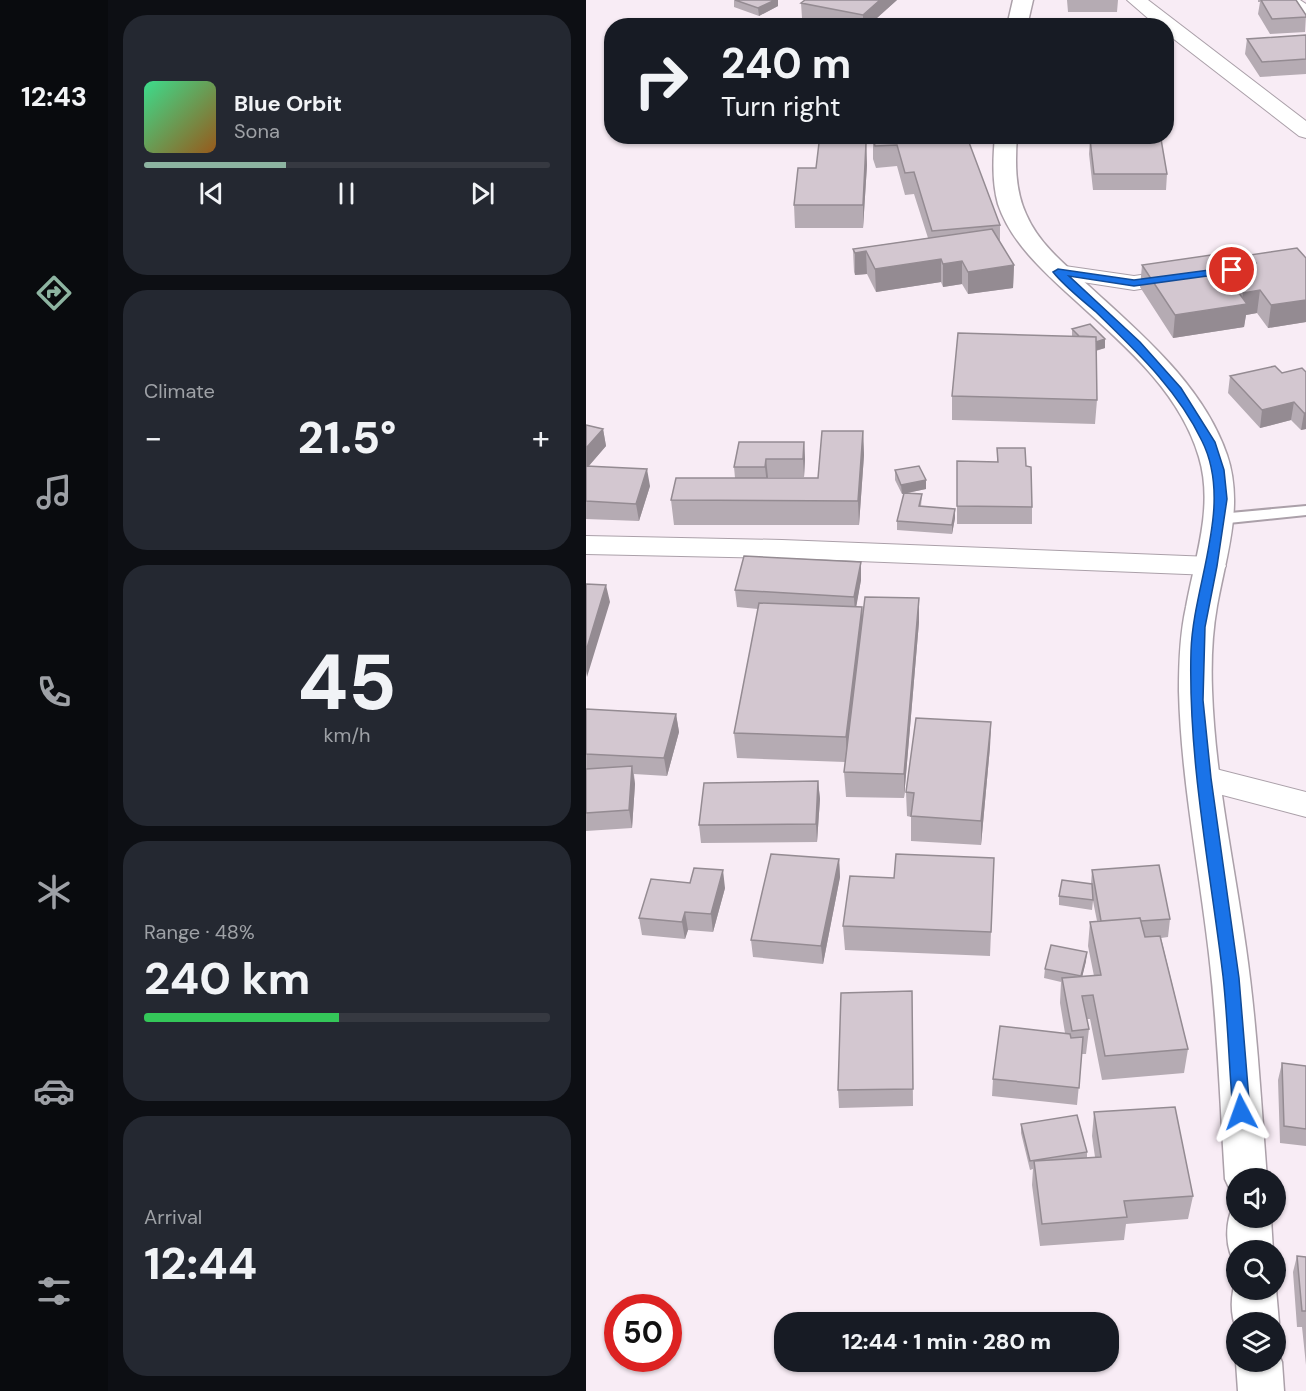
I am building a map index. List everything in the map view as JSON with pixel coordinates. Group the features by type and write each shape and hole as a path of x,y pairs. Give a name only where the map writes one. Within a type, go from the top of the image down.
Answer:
{"main road":[{"path":"1019,18 1023,0"},
{"path":"1006,144 1007,195 1013,214 1024,233 1058,272 1158,367 1195,415 1209,442 1218,470 1221,499 1211,566 1198,627 1196,700 1204,778 1231,978 1245,1168"},
{"path":"1260,1372 1261,1391"}],"street":[{"path":"1136,0 1159,18"},
{"path":"1287,0 1306,12"},
{"path":"1174,30 1306,132"},
{"path":"1058,272 1134,283 1202,273"},
{"path":"586,544 782,549 1211,566"},
{"path":"1204,778 1306,805"}],"lane":[{"path":"1219,519 1306,510"}],"building":[{"path":"735,0 775,0 758,8"},
{"path":"805,0 880,0 863,15 801,3"},
{"path":"1261,0 1296,0 1306,17 1272,19"},
{"path":"1306,35 1306,59 1262,62 1247,39"},
{"path":"819,144 866,144 863,205 794,205 798,168 816,168"},
{"path":"874,144 970,144 1000,225 932,231 914,172 905,173 897,145 875,146"},
{"path":"1091,144 1162,144 1167,174 1094,174"},
{"path":"992,229 1014,265 968,272 962,261 943,264 941,259 875,269 866,251 855,253 853,249"},
{"path":"1297,248 1306,258 1306,300 1271,305 1260,290 1243,293 1224,268 1256,263 1250,255"},
{"path":"1211,255 1247,304 1175,315 1142,265"},
{"path":"1090,324 1105,339 1096,342 1096,337 1079,336 1072,329"},
{"path":"958,333 1096,337 1097,400 952,396"},
{"path":"1275,366 1282,373 1302,368 1306,372 1306,413 1294,402 1262,410 1230,376"},
{"path":"586,425 603,429 586,448"},
{"path":"822,431 863,431 858,501 671,500 676,478 818,478"},
{"path":"739,442 804,442 803,459 766,459 765,467 734,467"},
{"path":"997,448 1025,448 1026,466 1031,467 1032,507 957,506 957,461 998,462"},
{"path":"586,466 647,469 636,504 586,501"},
{"path":"919,466 926,480 901,485 895,470"},
{"path":"904,493 922,494 919,506 955,509 952,525 897,521"},
{"path":"744,556 861,562 854,597 735,590"},
{"path":"586,584 606,585 586,651"},
{"path":"865,597 919,598 904,774 844,772"},
{"path":"759,603 862,607 846,737 734,733"},
{"path":"586,709 676,714 664,758 586,754"},
{"path":"916,718 991,722 981,821 911,816 914,793 906,792"},
{"path":"632,766 629,810 586,813 586,769"},
{"path":"818,781 816,824 699,825 704,783"},
{"path":"771,854 839,859 821,946 751,940"},
{"path":"896,854 994,858 991,932 843,926 850,876 894,878"},
{"path":"1159,865 1170,919 1141,921 1140,918 1101,921 1092,870"},
{"path":"694,868 723,870 711,914 685,912 682,922 639,918 651,879 690,883"},
{"path":"1062,880 1092,884 1093,900 1059,896"},
{"path":"1140,918 1145,937 1160,936 1188,1049 1105,1056 1093,995 1082,996 1089,1029 1072,1031 1062,978 1101,975 1090,922"},
{"path":"1051,945 1087,952 1081,976 1045,969"},
{"path":"912,991 913,1089 838,1090 841,993"},
{"path":"1000,1026 1070,1034 1071,1038 1083,1037 1079,1088 993,1079"},
{"path":"1282,1063 1306,1066 1306,1129 1284,1126"},
{"path":"1175,1107 1193,1196 1124,1201 1127,1217 1042,1224 1034,1161 1101,1157 1094,1112"},
{"path":"1077,1115 1087,1152 1030,1161 1021,1124"},
{"path":"1297,1256 1306,1257 1306,1311 1302,1311"}],"route":[{"path":"1232,270 1134,283 1058,272 1136,344 1177,390 1195,415 1209,442 1218,470 1221,499 1211,566 1198,627 1196,700 1199,740 1231,978 1241,1112"}]}
